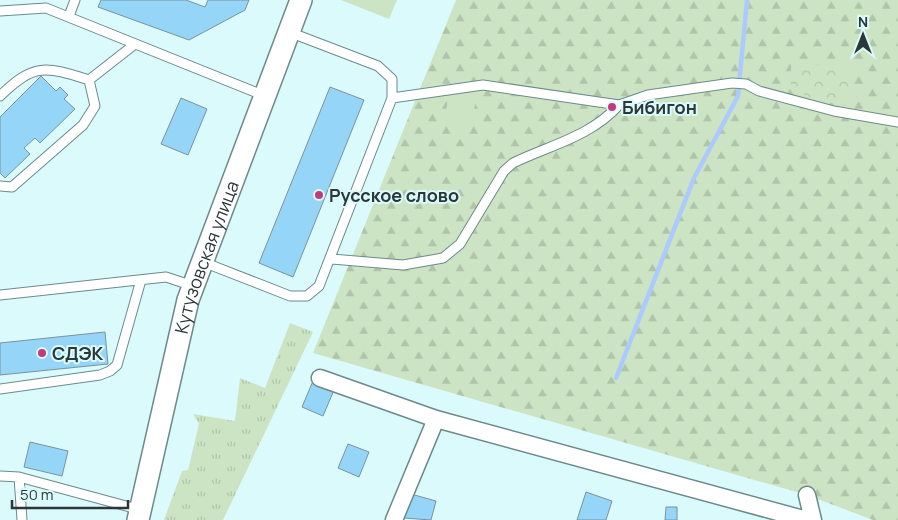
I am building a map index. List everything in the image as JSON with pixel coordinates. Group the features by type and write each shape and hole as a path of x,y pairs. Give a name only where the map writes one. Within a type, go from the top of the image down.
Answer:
{"street":[{"name":"Кутузовская улица","path":"140,515 193,286 301,0"},
{"path":"320,378 436,419 807,520"},
{"path":"394,520 436,419"},
{"path":"807,495 813,520"}],"lane":[{"path":"70,16 75,0"},
{"path":"0,12 46,8 70,16 265,96"},
{"path":"202,262 290,296 307,296 320,286 332,259 392,98 392,79 378,66 289,32"},
{"path":"89,80 135,44"},
{"path":"0,96 15,82 30,72 50,70 89,80"},
{"path":"0,186 12,187 83,125 96,106 89,80"},
{"path":"392,98 483,85 619,105 648,95 732,83 746,84 759,91 800,100 834,111 898,122"},
{"path":"332,259 403,265 443,258 460,244 504,171 513,163 582,134 604,121 619,105"},
{"path":"0,295 166,277 193,286"},
{"path":"0,389 100,375 110,371 117,365 140,280"},
{"path":"0,476 19,477 140,515"},
{"path":"19,477 22,520"}],"green space":[{"path":"341,0 397,0 389,19"},
{"path":"456,0 898,0 898,520 873,520 807,495 313,353"},
{"path":"851,64 850,105 826,102 811,97 791,85 791,65"},
{"path":"477,88 472,126 444,124 449,92"},
{"path":"290,323 313,332 223,520 164,520 182,471 188,470 199,424 193,414 235,421 240,378 265,388"}],"building":[{"path":"101,0 186,0 205,7 208,0 249,0 245,10 189,40 98,7"},
{"path":"41,76 56,91 60,87 68,95 64,99 75,109 40,143 35,138 24,148 30,154 5,178 0,173 0,117"},
{"path":"330,87 364,100 293,277 259,263"},
{"path":"181,98 207,109 188,155 161,144"},
{"path":"105,332 108,364 0,375 0,343"},
{"path":"313,381 334,390 323,416 302,407"},
{"path":"30,442 68,451 62,476 24,467"},
{"path":"348,444 369,452 359,477 338,468"},
{"path":"586,492 612,501 606,520 577,520"},
{"path":"411,494 436,501 431,520 404,518"},
{"path":"666,507 677,507 677,520 665,520"}],"waterway":[{"path":"616,378 694,178 738,96 747,0"}],"place":[{"name":"Бибигон","path":"612,107"},
{"name":"Русское слово","path":"319,195"},
{"name":"СДЭК","path":"42,353"}]}
